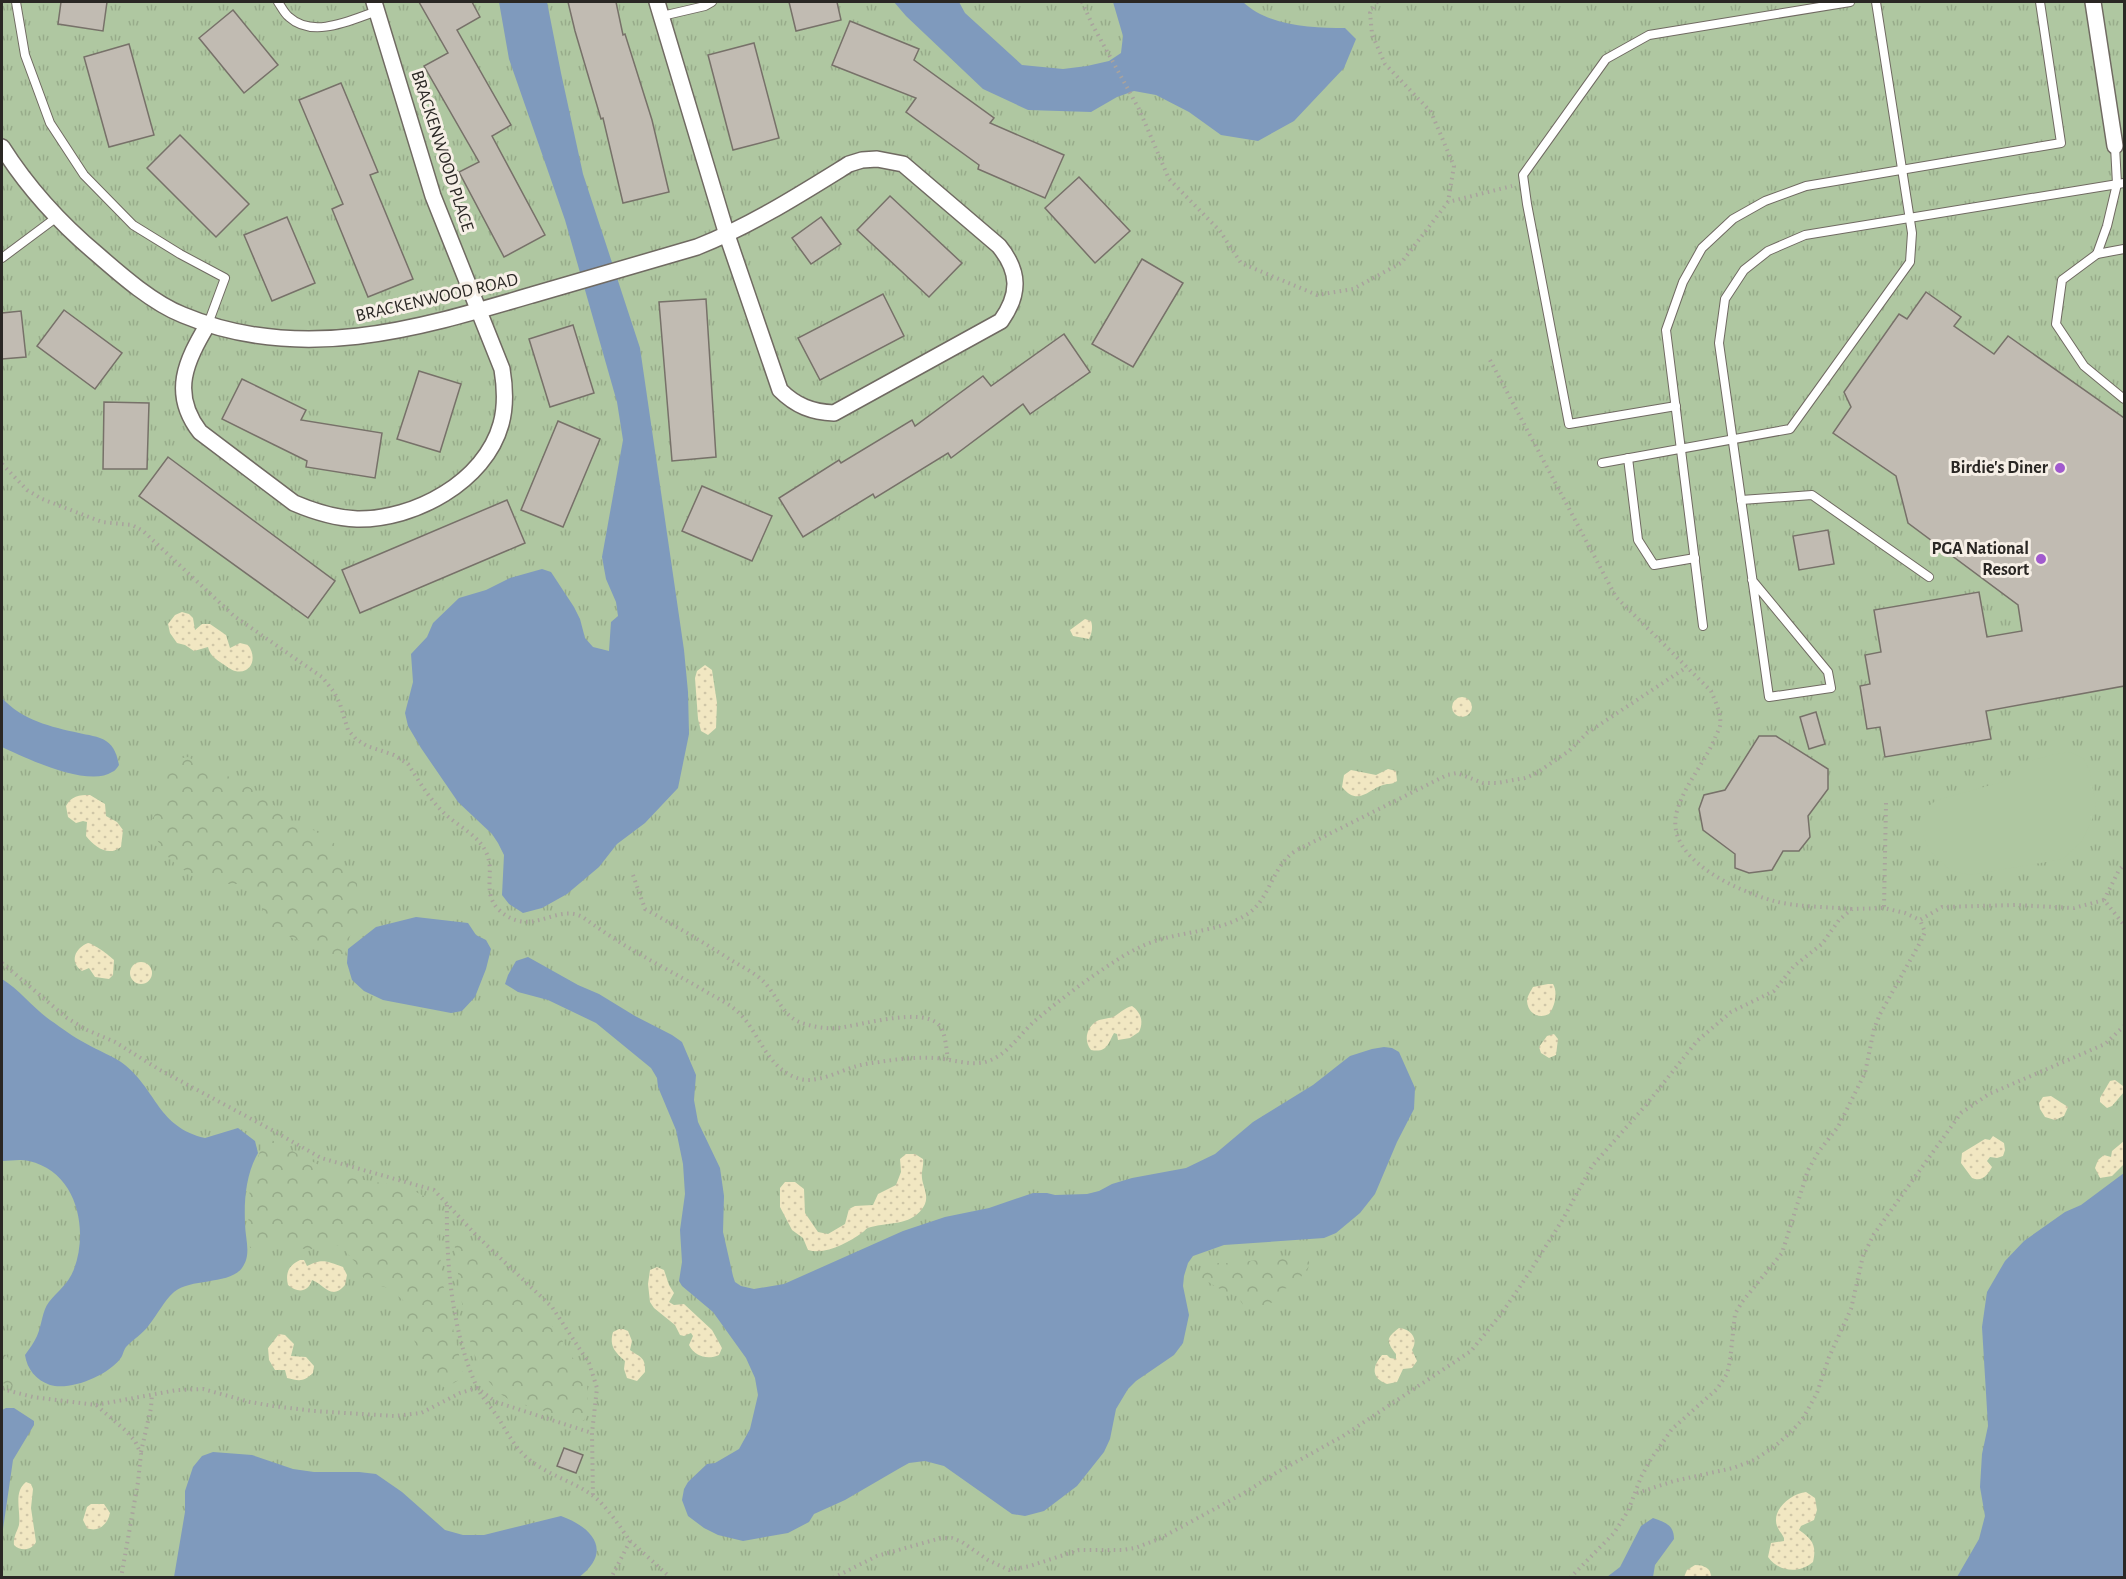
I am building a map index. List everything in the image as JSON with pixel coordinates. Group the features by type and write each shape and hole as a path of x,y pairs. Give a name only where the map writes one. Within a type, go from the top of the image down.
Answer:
{"street":[{"path":"2093,2 2115,146"},
{"name":"BRACKENWOOD PLACE","path":"208,324 192,351 183,378 186,408 192,422 200,432 294,503 309,509 340,517 373,518 419,507 470,474 482,461 496,438 504,412 505,385 498,356 433,196 375,6"},
{"path":"659,9 727,235 780,390 791,401 804,408 834,413 1001,321 1014,298 1016,285 1013,269 1008,257 999,246 903,164 890,160 870,159 849,164 771,212 727,235"},
{"name":"BRACKENWOOD ROAD","path":"2,147 35,193 57,217 114,270 149,295 181,314 208,324 284,338 330,339 392,332 480,311 697,247 727,235"}],"lane":[{"path":"16,2 25,55 50,123 84,175 133,225 225,278 208,324"},
{"path":"278,2 289,18 309,28 337,24 375,6"},
{"path":"659,9 705,6 712,2"},
{"path":"1676,406 1569,424 1523,175 1606,59 1649,34 1850,2"},
{"path":"1602,463 1790,429 1910,262 1912,233 1876,2"},
{"path":"1703,626 1666,330 1683,282 1702,248 1733,219 1765,201 1806,186 2061,143 2040,2"},
{"path":"2097,254 2120,184 2115,146"},
{"path":"1752,580 1828,672 1831,688 1769,696 1752,580 1741,500 1732,440 1719,343 1725,299 1744,270 1768,251 1805,236 2120,184"},
{"path":"2,258 57,217"},
{"path":"2124,249 2097,254 2062,280 2056,324 2084,366 2124,399"},
{"path":"1628,458 1638,540 1654,564 1695,558"},
{"path":"1741,500 1812,495 1929,577"}],"path":[{"path":"1082,2 1139,108 1169,179 1220,231 1240,262 1317,295 1353,289 1401,262 1448,202 1454,166 1431,112 1385,64 1372,34 1370,14 1377,2"},
{"path":"1448,202 1524,183"},
{"path":"1490,360 1616,597 1711,691 1718,709 1720,726 1677,812 1674,826 1681,845 1716,877 1746,891 1777,902 1852,909 1884,908 1905,913 1920,920 1924,932 1880,1014 1874,1029 1865,1073 1838,1127 1819,1151 1808,1170 1782,1253 1735,1314 1727,1374 1717,1389 1672,1429 1651,1459 1628,1511 1614,1533 1570,1578"},
{"path":"2,464 27,490 42,500 102,522 132,525 143,531 234,615 322,677 340,704 348,730 356,739 367,746 394,754 402,759 443,812 480,842 490,863 489,895 499,909 509,917 530,922 542,921 562,914 577,915 633,951 732,1007 743,1018 767,1054 785,1071 796,1078 806,1080 857,1066 901,1059 948,1059 967,1063 984,1062 998,1056 1034,1022 1115,961 1158,940 1198,932 1246,915 1263,897 1287,856 1446,775 1456,773 1483,783 1497,783 1535,774 1569,751 1587,733 1687,667"},
{"path":"1884,908 1886,803"},
{"path":"1920,920 1942,907 2015,905 2074,908 2104,900 2119,870 2124,865"},
{"path":"633,875 645,909 705,943 762,980 788,1016 797,1021 826,1028 839,1028 883,1019 909,1017 928,1019 937,1022 942,1029 948,1059"},
{"path":"2104,900 2124,925"},
{"path":"833,1578 877,1556 941,1538 952,1538 962,1542 995,1564 1009,1570 1030,1566 1079,1550 1135,1548 1159,1539 1187,1524 1343,1436 1471,1351 1502,1313 1529,1273 1563,1219 1592,1166 1646,1105 1680,1059 1705,1033 1731,1012 1774,991 1794,966 1822,944 1839,920 1852,909"},
{"path":"2,963 67,1018 115,1042 160,1070 321,1158 434,1190 552,1308 589,1363 597,1388 592,1433 593,1496"},
{"path":"1636,1493 1674,1481 1733,1468 1754,1460 1790,1433 1802,1420 1817,1393 1829,1357 1851,1309 1863,1256 1874,1234 1961,1113 1989,1094 2105,1044 2124,1026"},
{"path":"447,1204 446,1242 453,1296 463,1349 477,1388 508,1436 525,1456 550,1475 593,1496 630,1541 671,1578"},
{"path":"2,1389 33,1397 96,1405 177,1390 203,1389 250,1402 293,1409 394,1416 421,1413 460,1393 477,1388"},
{"path":"477,1388 496,1402 592,1433"},
{"path":"121,1578 141,1454 152,1408 152,1394"},
{"path":"96,1405 125,1430 135,1441 141,1454"},
{"path":"611,1578 630,1541"}],"green space":[{"name":"PGA National Resort","path":"2,2 2124,2 2124,1577 2,1577"},
{"path":"1641,2 1691,2 1652,8"},
{"path":"2070,752 2084,759 2090,772 2096,807 2081,842 2063,859 1971,875 1951,871 1929,850 1923,835 1923,821 1927,807 1937,800 2002,782 2022,763"},
{"path":"188,757 249,787 265,797 293,824 310,828 341,849 345,868 357,880 358,904 363,922 350,936 345,954 341,959 322,948 294,939 270,926 256,895 241,884 213,884 195,877 165,854 152,830 151,821 166,796 163,764 167,761"},
{"path":"264,1136 334,1173 406,1187 437,1205 443,1284 464,1377 445,1388 430,1376 410,1331 403,1300 388,1288 364,1279 355,1262 341,1246 304,1249 266,1243 250,1248 248,1212 250,1186"},
{"path":"455,1226 538,1308 557,1332 587,1381 588,1412 584,1420 577,1422 508,1399 493,1386 482,1370 473,1350 462,1305 454,1241"},
{"path":"1301,1256 1308,1259 1310,1265 1295,1284 1282,1289 1273,1302 1261,1308 1251,1309 1244,1306 1237,1296 1225,1292 1200,1277 1203,1266 1208,1263 1234,1263"},
{"path":"2,1351 17,1376 18,1380 13,1386 2,1383"}],"sand":[{"path":"182,612 193,618 195,630 202,624 210,624 226,635 230,648 240,643 248,645 251,649 252,664 246,670 233,670 215,658 208,647 194,651 177,643 170,633 168,624 175,615"},
{"path":"1085,619 1092,623 1089,639 1073,636 1070,630"},
{"path":"705,665 712,670 717,703 716,728 708,735 701,731 698,719 695,678 697,671"},
{"path":"1458,697 1466,697 1472,703 1472,711 1466,717 1458,717 1452,711 1452,703"},
{"path":"1388,769 1396,771 1397,781 1394,783 1385,784 1358,796 1353,796 1342,787 1344,775 1351,770 1376,775"},
{"path":"90,795 105,804 106,816 117,822 123,830 121,847 116,850 107,851 93,844 86,836 87,822 76,823 68,817 66,806 70,800"},
{"path":"88,943 114,960 113,975 109,979 95,977 89,968 82,971 76,964 77,952"},
{"path":"141,962 149,965 152,973 149,981 141,984 133,981 130,973 133,965"},
{"path":"1553,984 1555,987 1554,1004 1549,1014 1538,1016 1529,1009 1528,997 1533,987"},
{"path":"1132,1006 1141,1017 1139,1032 1130,1038 1118,1040 1117,1034 1114,1033 1104,1049 1091,1050 1087,1038 1094,1024 1099,1020 1113,1017"},
{"path":"1554,1034 1558,1039 1556,1055 1549,1058 1541,1053 1539,1047 1547,1036"},
{"path":"2115,1080 2123,1086 2124,1092 2112,1106 2107,1108 2100,1102 2100,1098 2110,1081"},
{"path":"2051,1096 2068,1107 2064,1116 2055,1120 2045,1117 2039,1103 2043,1097"},
{"path":"1993,1136 2004,1143 2003,1156 1990,1157 1987,1161 1992,1167 1986,1175 1981,1179 1972,1178 1961,1163 1962,1153 1985,1139 1990,1140"},
{"path":"2124,1141 2124,1164 2112,1176 2100,1178 2095,1168 2098,1160 2104,1155 2111,1157 2112,1151"},
{"path":"906,1154 915,1154 923,1159 922,1176 926,1201 917,1214 905,1221 868,1228 837,1247 822,1251 808,1250 803,1238 792,1230 780,1207 780,1188 785,1182 795,1182 804,1189 805,1213 818,1232 828,1234 845,1224 849,1209 855,1206 873,1205 878,1194 896,1185 901,1172 900,1159"},
{"path":"304,1260 307,1266 325,1261 343,1267 347,1275 345,1285 340,1290 332,1292 312,1280 305,1289 291,1288 288,1285 288,1273 293,1264"},
{"path":"657,1267 664,1270 674,1293 669,1302 674,1305 684,1304 712,1330 722,1348 719,1355 706,1357 698,1355 689,1345 693,1336 691,1333 680,1335 675,1325 654,1308 650,1302 648,1284 650,1270"},
{"path":"1399,1328 1413,1335 1415,1342 1412,1350 1417,1361 1412,1368 1403,1369 1397,1382 1387,1384 1378,1379 1375,1368 1382,1355 1396,1359 1389,1340"},
{"path":"623,1329 628,1331 632,1341 630,1350 644,1363 645,1372 637,1381 627,1378 624,1369 625,1361 612,1345 613,1332"},
{"path":"279,1334 285,1335 294,1344 291,1356 306,1357 314,1366 313,1373 307,1378 298,1380 287,1378 285,1370 275,1370 269,1360 268,1348"},
{"path":"26,1482 31,1484 33,1489 31,1508 36,1542 32,1547 23,1549 14,1545 14,1542 19,1525 20,1491"},
{"path":"1806,1492 1815,1498 1817,1510 1814,1520 1801,1526 1799,1530 1807,1536 1814,1547 1813,1562 1796,1570 1789,1570 1778,1566 1768,1557 1771,1543 1784,1541 1777,1526 1776,1516 1786,1502"},
{"path":"91,1504 104,1504 110,1513 105,1524 95,1529 87,1528 83,1520 87,1507"},
{"path":"1695,1565 1710,1571 1711,1577 1684,1577 1687,1570"}],"water":[{"path":"499,2 547,2 583,174 640,348 684,650 688,692 689,734 678,788 645,823 617,844 599,867 567,894 542,908 523,913 509,904 502,895 504,855 498,843 492,834 458,802 421,748 408,726 405,713 413,682 411,654 427,637 433,623 459,598 486,590 510,578 542,569 551,572 574,607 585,638 593,647 609,651 611,622 618,616 616,602 606,579 602,557 623,440 617,402 565,220 509,59"},
{"path":"894,2 959,2 965,13 1022,65 1063,69 1109,61 1121,53 1123,36 1113,2 1243,2 1253,10 1278,21 1305,26 1345,28 1356,39 1344,68 1294,121 1258,141 1221,135 1189,112 1156,95 1134,91 1117,97 1091,112 1028,110 983,89"},
{"path":"2,698 28,717 58,728 103,739 114,749 119,765 114,771 102,776 73,774 57,770 2,747"},
{"path":"416,917 468,923 476,935 486,940 491,949 475,997 462,1011 451,1013 383,1000 364,991 352,980 347,963 348,949 376,927"},
{"path":"528,957 599,994 682,1042 696,1075 694,1100 698,1122 720,1168 724,1196 723,1232 733,1276 735,1282 741,1286 754,1289 784,1284 903,1231 945,1217 989,1208 1033,1193 1087,1194 1132,1178 1186,1168 1215,1154 1253,1122 1313,1085 1350,1056 1372,1049 1384,1047 1399,1052 1415,1088 1414,1109 1375,1194 1360,1213 1336,1233 1324,1238 1224,1245 1193,1256 1184,1276 1183,1286 1189,1315 1183,1343 1174,1355 1128,1389 1116,1409 1110,1439 1104,1452 1077,1486 1044,1511 1025,1516 1012,1514 944,1466 925,1461 909,1463 845,1500 814,1514 809,1522 788,1533 743,1541 718,1535 704,1528 688,1516 682,1500 688,1482 707,1464 715,1463 739,1449 750,1429 758,1395 755,1378 746,1358 713,1312 679,1281 682,1262 680,1230 685,1194 683,1164 676,1130 658,1087 657,1078 651,1068 596,1023 548,1000 518,992 505,984 516,961"},
{"path":"2,979 68,1032 125,1065 136,1075 167,1117 177,1126 205,1138 238,1128 255,1141 258,1153 247,1187 245,1229 247,1257 242,1268 228,1277 190,1285 174,1292 147,1328 126,1347 121,1358 114,1365 88,1381 68,1386 50,1385 40,1380 30,1369 25,1355 37,1336 49,1302 66,1283 74,1269 80,1237 79,1220 68,1189 45,1167 29,1161 2,1161"},
{"path":"2124,1173 2124,1577 1957,1577 1979,1539 1985,1516 1980,1487 1982,1454 1988,1426 1982,1327 1987,1292 2005,1261 2024,1241 2065,1212 2081,1205"},
{"path":"14,1408 34,1421 34,1425 13,1460 2,1536 2,1410"},
{"path":"213,1452 252,1455 293,1469 314,1472 376,1474 402,1492 445,1530 463,1535 484,1535 561,1516 573,1521 590,1534 597,1550 595,1559 578,1578 174,1577 185,1512 185,1491 193,1467 202,1456"},
{"path":"1653,1518 1671,1527 1674,1539 1655,1565 1653,1577 1607,1577 1620,1567 1641,1526"}],"building":[{"path":"61,2 107,2 103,31 58,24"},
{"path":"419,2 472,2 480,17 457,30 511,125 492,136 545,235 504,257 459,172 479,162 424,66 448,53"},
{"path":"568,2 616,2 623,35 625,34 652,120 669,192 623,203 603,118 601,119"},
{"path":"789,2 837,2 841,20 796,31"},
{"path":"233,10 278,65 244,93 199,38"},
{"path":"850,21 919,49 914,60 994,118 990,123 1064,155 1045,198 978,169 979,165 906,112 916,98 832,65"},
{"path":"754,43 779,138 733,150 708,55"},
{"path":"129,44 154,135 109,147 84,57"},
{"path":"341,83 378,172 370,175 413,279 368,297 332,209 343,204 299,100"},
{"path":"180,135 249,204 216,237 147,168"},
{"path":"1079,177 1130,231 1095,263 1045,208"},
{"path":"890,196 962,263 929,297 857,230"},
{"path":"287,217 315,283 272,301 244,235"},
{"path":"821,217 841,244 811,264 792,238"},
{"path":"1142,259 1183,283 1133,367 1092,344"},
{"name":"PGA National Resort","path":"1926,292 1961,317 1954,326 1994,354 2008,336 2124,418 2124,686 1986,711 1991,739 1885,757 1880,727 1867,729 1860,686 1870,684 1865,655 1881,652 1874,610 1979,592 1987,637 2022,631 2018,605 1908,523 1896,476 1833,433 1851,407 1844,392 1899,314 1907,319"},
{"path":"883,294 904,336 820,380 798,338"},
{"path":"706,299 716,457 672,461 659,302"},
{"path":"64,310 122,353 95,389 37,346"},
{"path":"21,311 26,357 2,359 2,313"},
{"path":"573,325 594,393 550,407 529,339"},
{"path":"1064,334 1090,372 1030,414 1023,404 951,458 948,453 875,498 873,494 803,537 779,498 839,460 841,463 912,420 915,426 983,376 991,386"},
{"path":"419,371 461,384 440,452 397,439"},
{"path":"242,379 306,410 301,420 382,433 375,478 306,467 307,461 222,419"},
{"path":"104,402 149,403 147,469 103,469"},
{"path":"558,421 600,439 563,527 521,510"},
{"path":"168,457 335,581 308,618 139,496"},
{"path":"702,486 772,516 752,561 682,531"},
{"path":"507,500 525,543 360,613 342,570"},
{"path":"1828,530 1834,564 1799,570 1793,536"},
{"path":"1816,712 1825,744 1809,749 1800,717"},
{"path":"1759,736 1776,736 1828,769 1828,789 1808,816 1810,837 1799,851 1783,851 1772,870 1749,873 1735,868 1735,854 1703,830 1699,809 1704,795 1725,790"},
{"path":"564,1448 583,1455 576,1473 557,1466"}],"place":[{"name":"Birdie's Diner","path":"2060,468"},
{"name":"PGA National Resort","path":"2041,559"}]}
